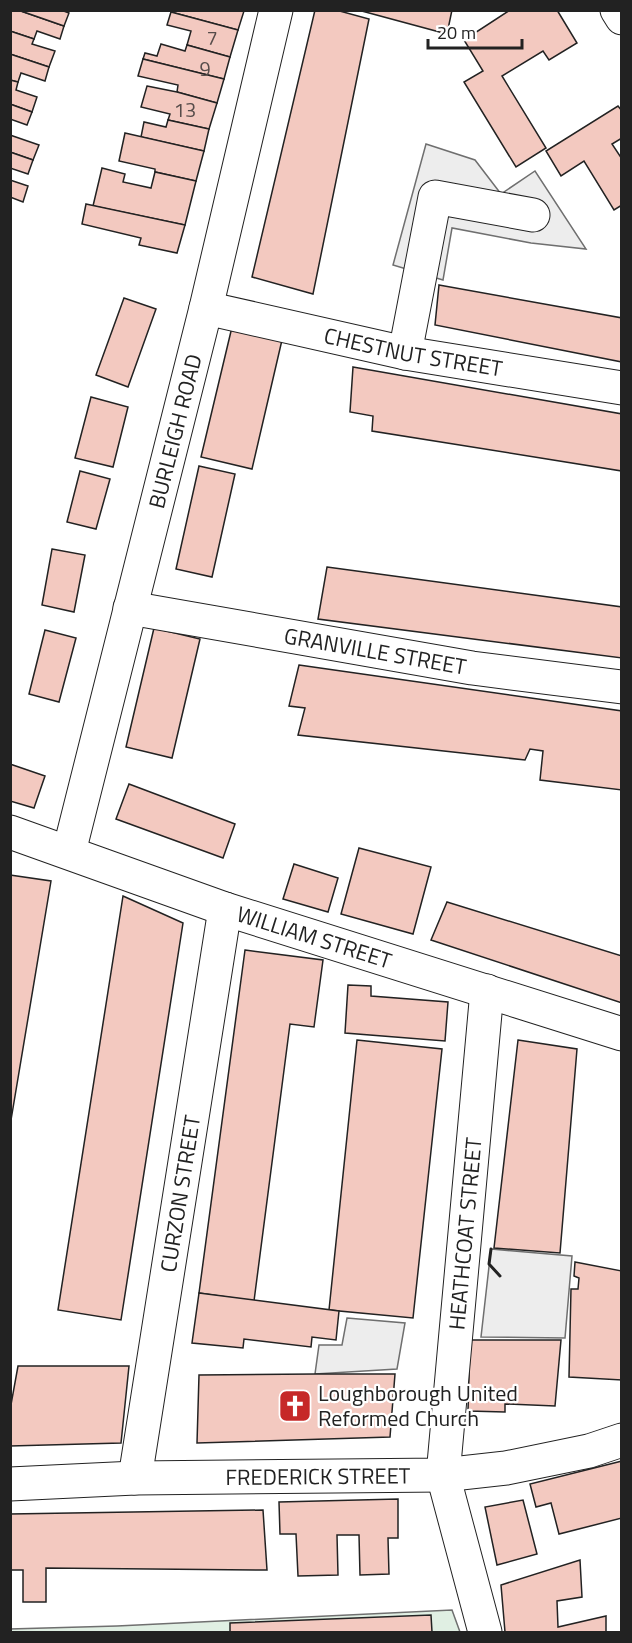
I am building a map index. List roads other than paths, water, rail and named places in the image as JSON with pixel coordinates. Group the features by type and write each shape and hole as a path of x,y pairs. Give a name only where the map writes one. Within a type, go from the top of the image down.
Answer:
{"street":[{"name":"BURLEIGH ROAD","path":"69,852 206,308 276,10"},
{"path":"617,10 621,18"},
{"path":"405,353 435,197 533,214"},
{"name":"CHESTNUT STREET","path":"206,308 405,353 621,387"},
{"name":"GRANVILLE STREET","path":"130,608 472,668 621,687"},
{"name":"WILLIAM STREET","path":"10,832 225,909 621,1034"},
{"name":"CURZON STREET","path":"135,1478 225,909"},
{"name":"HEATHCOAT STREET","path":"484,1632 443,1475 487,991"},
{"name":"FREDERICK STREET","path":"10,1484 135,1478 443,1475 506,1468 589,1451 621,1440"}],"place":[{"name":"Loughborough United Reformed Church","path":"295,1406"}]}
